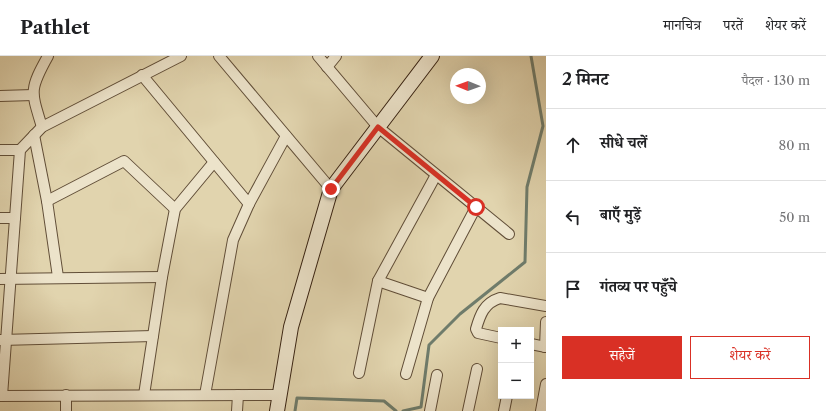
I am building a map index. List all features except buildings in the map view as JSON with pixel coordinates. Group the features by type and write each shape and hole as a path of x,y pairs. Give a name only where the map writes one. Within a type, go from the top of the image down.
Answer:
{"main road":[{"path":"277,411 291,327 331,189 432,56"}],"street":[{"path":"42,127 33,95 35,80 48,56"},
{"path":"181,56 42,127 20,150 15,218 5,278 1,396 280,395"},
{"path":"219,56 331,189"},
{"path":"318,56 378,127 509,234"},
{"path":"327,67 336,56"},
{"path":"142,75 249,204"},
{"path":"0,96 33,95"},
{"path":"34,135 47,201 58,277"},
{"path":"205,395 233,240 249,204 286,136"},
{"path":"0,150 20,150"},
{"path":"47,201 124,161 175,210"},
{"path":"144,395 162,277 175,210 214,162"},
{"path":"359,373 378,281 436,175"},
{"path":"406,374 428,298 476,207"},
{"path":"0,218 15,218"},
{"path":"5,278 162,277"},
{"path":"378,281 428,298"},
{"path":"498,337 478,333 476,330 481,313 494,300 500,298 546,306"},
{"path":"534,345 545,347 546,322"},
{"path":"3,340 153,336"},
{"path":"468,411 477,369"},
{"path":"430,411 437,375"},
{"path":"541,411 546,384"},
{"path":"66,395 66,411"},
{"path":"237,411 238,395"},
{"path":"504,411 506,399"}],"waterway":[{"path":"403,411 421,407 429,345 460,314 525,262 527,187 543,126 531,56"},
{"path":"295,411 297,398 384,401 396,411"}],"route":[{"path":"331,189 378,127 476,207"}]}
